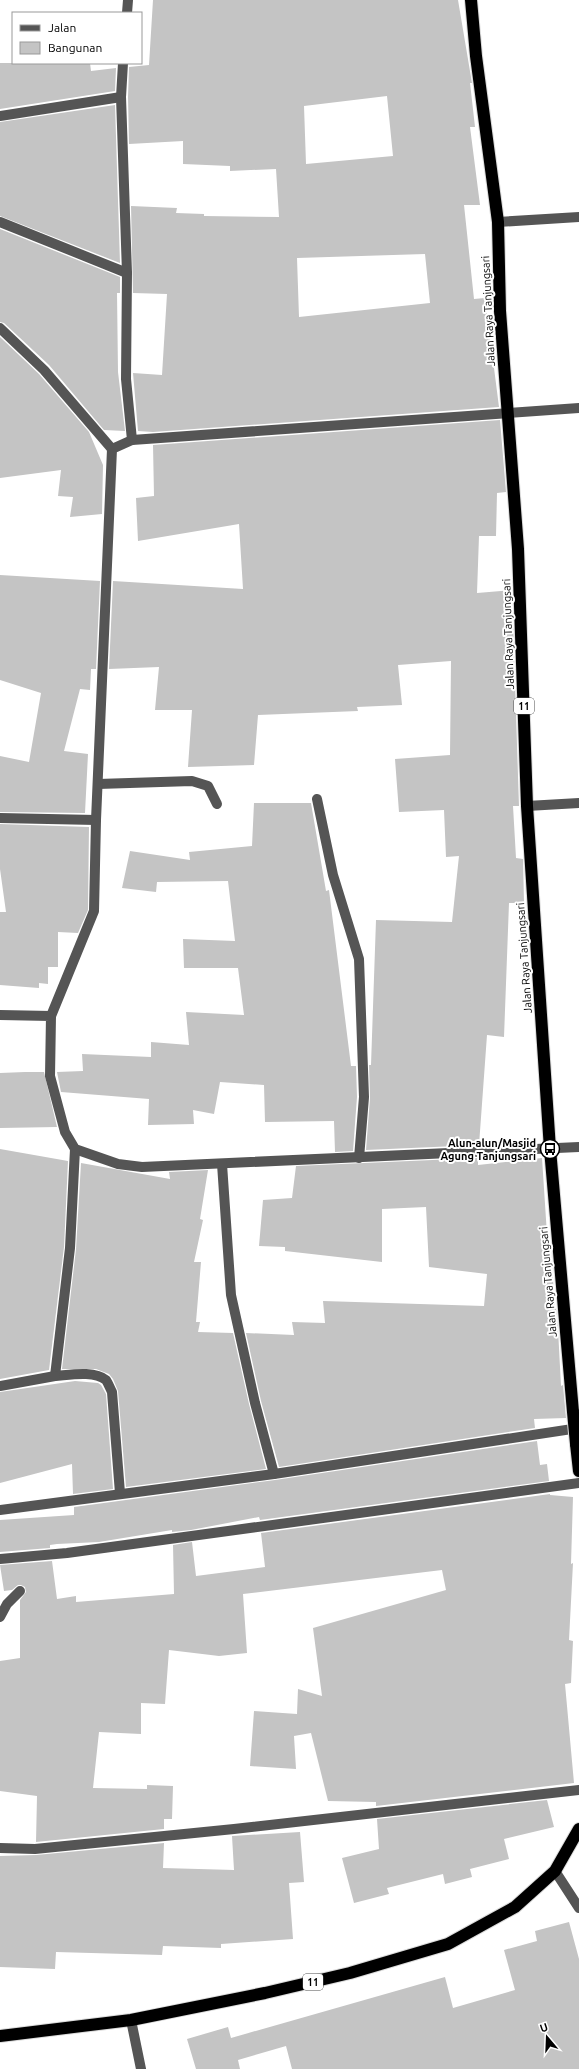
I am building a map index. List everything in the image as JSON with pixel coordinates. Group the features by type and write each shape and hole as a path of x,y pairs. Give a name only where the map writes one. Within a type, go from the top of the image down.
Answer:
{"highway":[{"name":"Jalan Raya Tanjungsari","path":"471,0 476,56 498,222 500,311 518,549 527,806 550,1149 579,1471"},
{"name":"11","path":"0,2036 132,2020 265,1993 350,1973 448,1944 515,1907 555,1871 579,1829"}],"street":[{"path":"127,12 128,0"},
{"path":"123,64 121,97 127,273 126,379 132,440"},
{"path":"0,116 121,97"},
{"path":"498,222 579,217"},
{"path":"0,222 127,273"},
{"path":"0,328 44,370 112,449 96,820 94,911 51,1016 50,1076 65,1132 75,1149 70,1248 55,1376"},
{"path":"112,449 132,440 579,408"},
{"path":"98,784 192,781 208,786 217,804"},
{"path":"317,799 333,874 359,959 364,1096 359,1158"},
{"path":"527,806 579,803"},
{"path":"0,818 96,820"},
{"path":"0,1015 51,1016"},
{"path":"75,1149 118,1164 142,1167 579,1147"},
{"path":"222,1164 231,1295 255,1403 274,1474"},
{"path":"0,1386 55,1376 76,1374 97,1376 106,1381 112,1392 120,1493"},
{"path":"0,1510 120,1493 274,1474 579,1428"},
{"path":"0,1559 67,1553 579,1483"},
{"path":"0,1617 7,1604 20,1591"},
{"path":"0,1848 35,1849 210,1832 579,1790"},
{"path":"555,1871 579,1908"},
{"path":"132,2020 140,2069"}],"building":[{"path":"153,0 458,0 472,83 470,83 475,127 470,127 480,205 464,205 474,299 485,298 499,407 153,432 138,431 133,373 162,375 167,294 133,293 131,206 177,208 176,213 204,214 204,216 279,217 276,169 230,171 230,166 183,164 183,141 129,144 129,67 149,65","holes":["387,96 393,156 306,164 304,106","425,254 430,303 299,317 297,258"]},
{"path":"0,63 90,64 91,71 116,68 115,91 0,109"},
{"path":"115,105 120,263 0,216 0,122"},
{"path":"0,229 120,277 120,293 117,293 118,372 125,431 104,430 49,365 4,323 0,322"},
{"path":"0,337 39,374 89,432 103,465 102,514 70,517 73,497 58,496 61,470 0,478"},
{"path":"500,420 506,492 497,493 496,536 479,536 477,593 512,590 519,806 513,806 516,858 523,859 524,903 509,903 504,1037 487,1035 479,1145 366,1150 370,1098 369,1065 371,1065 376,920 452,922 459,856 446,857 444,810 399,812 395,759 450,755 451,661 398,665 402,705 357,707 358,711 258,715 254,765 188,767 192,710 155,710 159,667 109,669 113,581 243,589 239,524 138,541 136,498 154,496 153,445"},
{"path":"0,575 100,581 96,669 91,669 90,690 80,689 64,751 88,754 85,813 0,812 0,756 29,762 41,693 0,680"},
{"path":"254,803 311,803 326,891 329,890 351,1066 356,1066 357,1097 353,1151 335,1152 334,1121 265,1122 264,1085 220,1082 214,1114 193,1110 194,1124 148,1125 149,1099 61,1092 57,1072 83,1071 82,1054 151,1057 151,1042 189,1045 186,1012 244,1015 238,968 184,968 183,939 235,941 228,881 157,882 156,892 122,888 130,851 190,860 189,852 252,846"},
{"path":"0,824 89,827 88,910 78,933 58,932 58,967 48,967 48,984 39,983 39,988 0,985 0,912 6,912 0,869"},
{"path":"44,1072 57,1127 0,1128 0,1073"},
{"path":"0,1149 68,1161 64,1247 49,1370 0,1379"},
{"path":"478,1158 478,1165 542,1158 548,1250 551,1250 561,1386 563,1385 566,1418 534,1419 535,1428 279,1467 261,1401 246,1333 294,1335 292,1322 325,1323 323,1301 484,1306 487,1274 429,1267 426,1207 382,1209 382,1262 285,1251 285,1247 259,1246 263,1200 292,1198 296,1166"},
{"path":"81,1163 170,1179 169,1172 208,1170 200,1219 203,1220 194,1262 201,1262 196,1322 200,1322 198,1332 233,1333 266,1469 126,1487 118,1391 113,1379 109,1374 96,1369 62,1369 76,1249"},
{"path":"75,1381 98,1383 101,1385 106,1394 113,1489 73,1494 72,1464 0,1483 0,1392"},
{"path":"537,1441 540,1465 547,1464 549,1481 260,1520 259,1517 191,1530 172,1532 172,1530 99,1542 57,1544 50,1545 50,1548 0,1552 0,1520 74,1515 74,1507 275,1480"},
{"path":"550,1494 573,1497 571,1564 573,1563 569,1640 573,1641 571,1683 565,1684 574,1783 376,1806 376,1802 328,1801 311,1733 294,1736 296,1769 250,1766 254,1711 297,1714 298,1689 322,1696 313,1628 446,1590 442,1570 243,1594 247,1653 219,1656 169,1650 165,1704 141,1703 141,1734 99,1732 93,1788 147,1789 147,1785 173,1786 172,1819 164,1819 164,1829 36,1842 37,1796 0,1791 0,1661 20,1658 20,1600 26,1592 25,1587 21,1585 18,1585 12,1590 4,1591 0,1565 52,1561 57,1599 76,1596 76,1602 174,1594 173,1545 192,1542 196,1576 265,1567 261,1533"},
{"path":"547,1800 554,1827 504,1839 509,1859 470,1869 472,1877 445,1884 443,1874 387,1888 389,1894 354,1903 342,1858 379,1849 377,1819"},
{"path":"300,1832 304,1882 289,1883 293,1939 221,1944 221,1948 163,1946 162,1955 56,1952 55,1969 0,1967 0,1856 36,1855 164,1843 163,1868 234,1870 232,1836"},
{"path":"569,1922 579,1959 579,2069 292,2069 286,2046 238,2060 240,2069 196,2069 187,2039 228,2027 231,2038 445,1977 453,2008 515,1990 504,1950 537,1941 535,1931"}],"place":[{"name":"Alun-alun/Masjid Agung Tanjungsari","path":"550,1149"}]}
